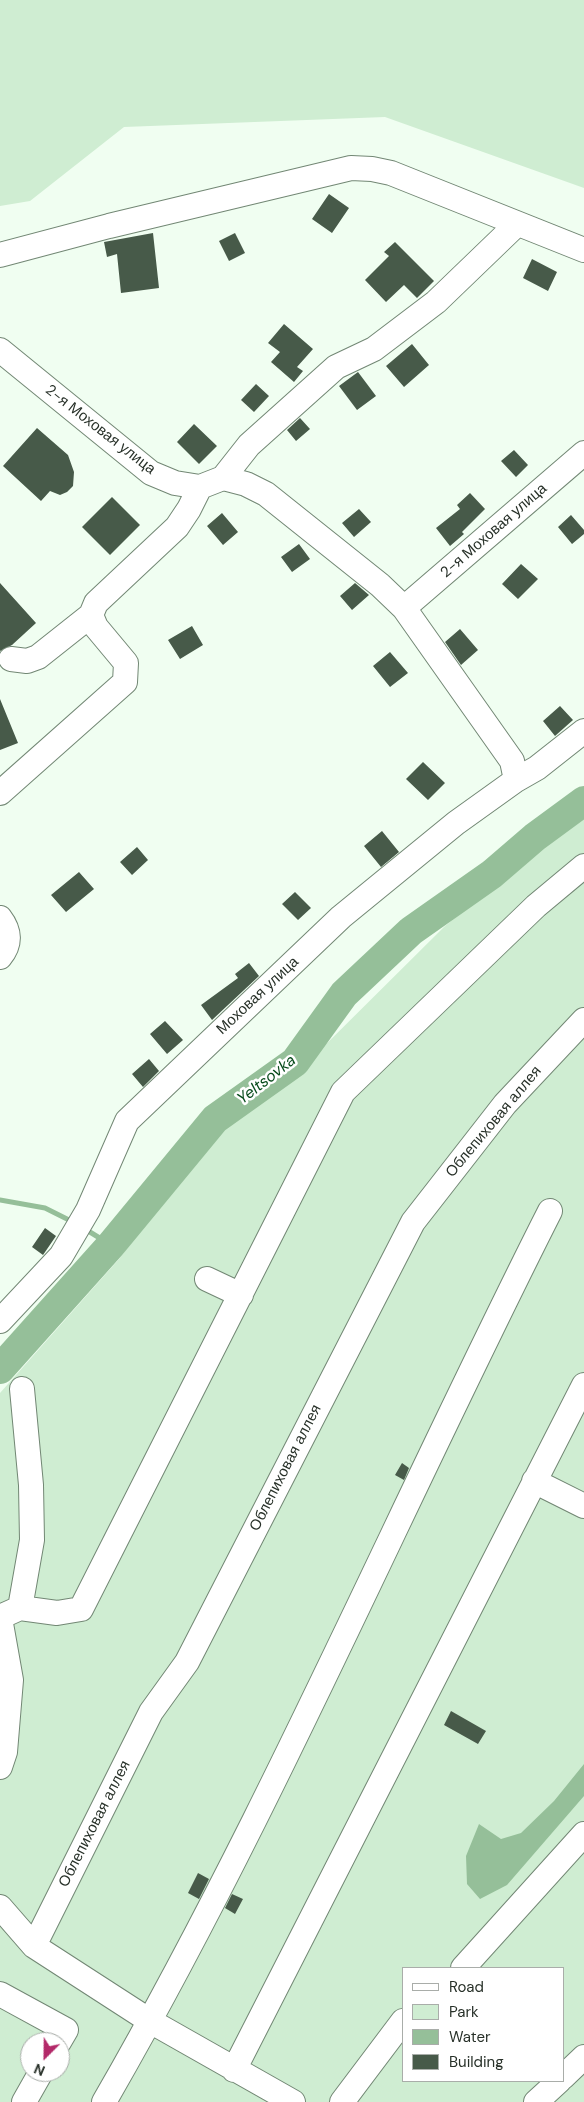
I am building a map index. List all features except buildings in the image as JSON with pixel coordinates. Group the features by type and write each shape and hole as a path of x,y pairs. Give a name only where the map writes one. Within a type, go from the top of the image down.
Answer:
{"street":[{"path":"0,255 118,224 351,168 372,169 391,173 584,250"},
{"path":"11,659 27,661 38,656 91,615 96,603 177,527 200,487 223,478 249,445 336,367 374,349 436,302 517,224"},
{"name":"2-я Моховая улица","path":"0,350 151,473 175,483 200,487"},
{"name":"2-я Моховая улица","path":"404,608 584,453"},
{"path":"223,478 246,484 266,494 380,585 404,608 512,762 516,780"},
{"path":"0,793 125,682 126,663 96,627 91,615"},
{"name":"Моховая улица","path":"0,1321 61,1256 88,1210 126,1122 341,917 456,823 516,780 537,768 584,731"},
{"path":"7,1614 57,1613 81,1608 241,1295 319,1135 343,1092 536,906 584,866"},
{"path":"0,918 9,938 6,950 0,957"},
{"name":"Облепиховая аллея","path":"34,1946 152,1712 187,1662 413,1222 505,1104 584,1020"},
{"path":"104,2102 150,2021 284,1759 550,1211"},
{"path":"207,1279 241,1295"},
{"path":"234,2070 584,1385"},
{"path":"0,1767 5,1752 11,1680 7,1614 32,1540 30,1485 22,1389"},
{"path":"534,1481 584,1506"},
{"path":"464,1967 584,1834"},
{"path":"0,1907 34,1946 150,2021 293,2102"},
{"path":"0,1994 66,2030 65,2032"},
{"path":"342,2102 402,2021"},
{"path":"564,2076 584,2057"},
{"path":"24,2102 35,2082"},
{"path":"536,2102 557,2082"}],"green space":[{"path":"0,0 584,0 584,188 385,117 124,127 30,201 0,206"},
{"path":"584,814 584,2102 0,2102 0,1393 119,1259 215,1133 294,1076 445,926"}],"water":[{"path":"584,1764 584,1796 507,1885 480,1899 467,1884 466,1856 479,1824 501,1839 521,1833 554,1801"}],"waterway":[{"name":"Yeltsovka","path":"0,1369 111,1245 215,1119 295,1062 344,994 411,931 492,874 535,837 584,801"},
{"path":"0,1200 45,1208 73,1222"},
{"path":"85,1229 111,1245"}]}
